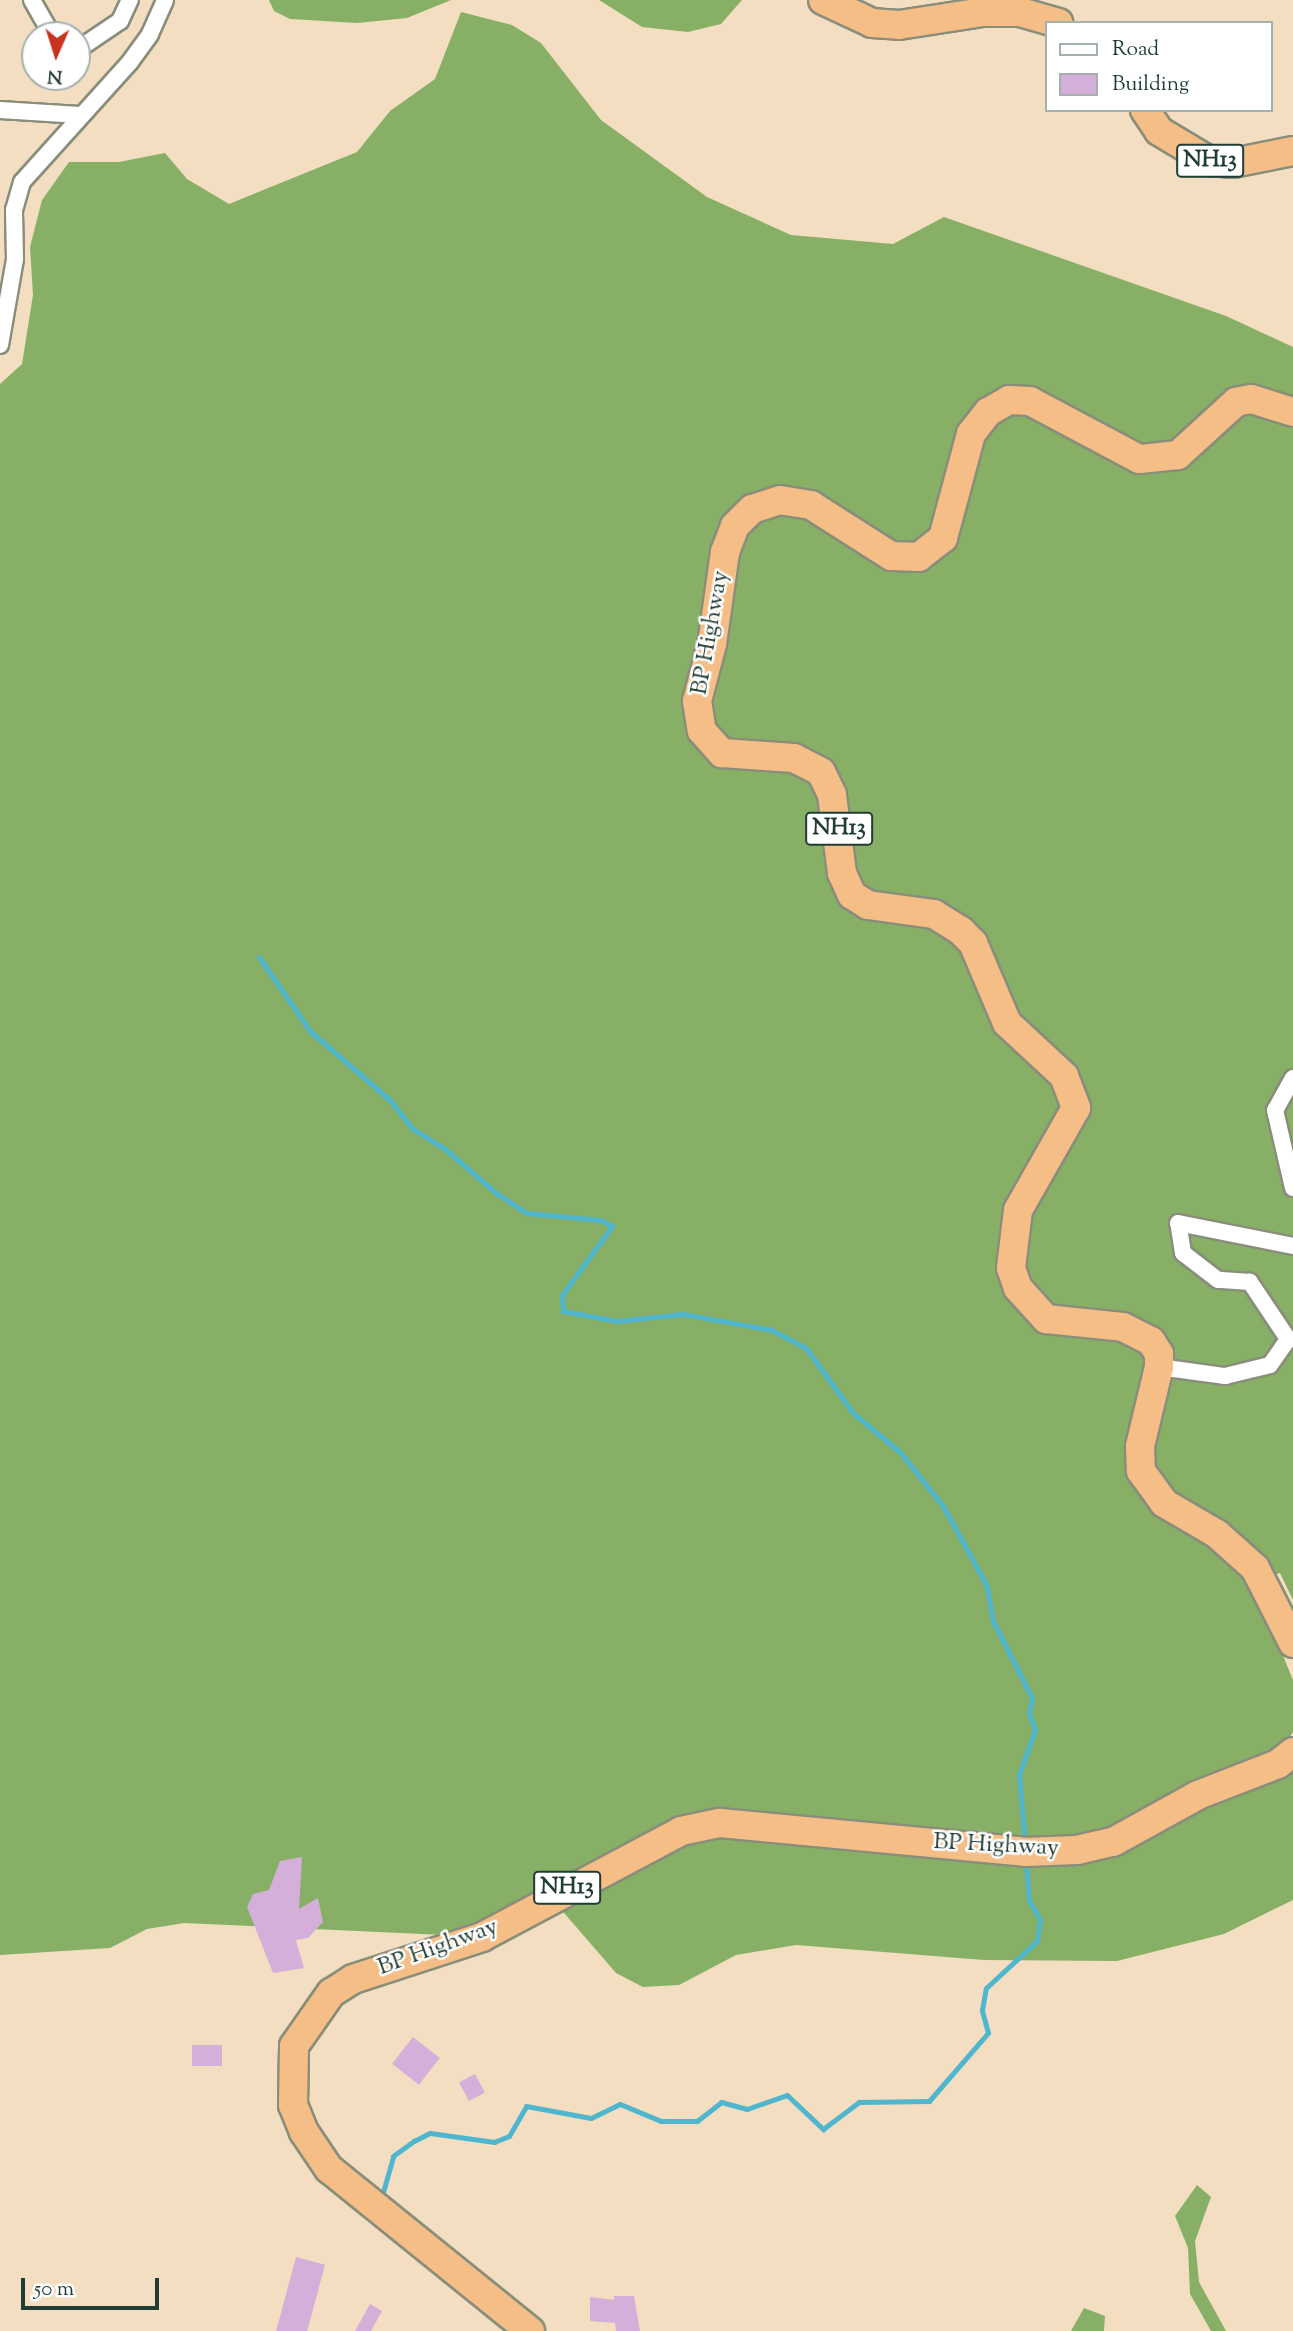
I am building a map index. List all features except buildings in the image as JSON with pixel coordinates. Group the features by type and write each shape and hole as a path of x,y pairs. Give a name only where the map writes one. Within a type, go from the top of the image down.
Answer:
{"highway":[{"path":"823,0 872,23 899,25 983,12 1020,12 1051,21"},
{"name":"NH13","path":"1146,112 1159,131 1209,161 1233,163 1293,151"},
{"name":"BP Highway","path":"1158,1367 1159,1354 1152,1341 1137,1331 1046,1319 1018,1288 1011,1268 1018,1210 1073,1119 1075,1100 1065,1076 1007,1023 973,943 949,921 934,914 869,905 852,895 842,873 832,795 821,772 794,758 722,753 702,731 697,701 725,552 735,526 752,509 780,500 811,505 891,556 919,557 943,538 971,434 988,412 1009,400 1030,401 1121,453 1139,459 1178,455 1236,402 1251,399 1293,412"},
{"path":"1158,1367 1140,1446 1141,1471 1164,1503 1217,1534 1255,1568 1293,1643"},
{"name":"BP Highway","path":"530,2331 329,2169 304,2132 293,2105 294,2046 331,1993 353,1979 482,1937 681,1831 720,1823 1026,1852 1077,1850 1114,1842 1198,1795 1279,1764 1293,1752"}],"street":[{"path":"32,0 44,21"},
{"path":"91,41 120,21 130,0"},
{"path":"0,345 15,259 14,210 22,182 137,53 166,0"},
{"path":"0,110 80,115"},
{"path":"1293,1078 1275,1110 1293,1188"},
{"path":"1158,1367 1225,1376 1270,1366 1288,1339 1250,1282 1218,1280 1183,1253 1178,1223 1293,1246"}],"green space":[{"path":"269,0 451,0 407,18 357,23 290,19 274,11"},
{"path":"599,0 742,0 721,24 688,32 642,27"},
{"path":"461,12 512,25 541,43 601,120 707,197 791,235 893,244 944,217 1226,316 1293,347 1293,1600 1280,1573 1253,1583 1293,1680 1293,1732 1284,1747 1111,1830 1073,1841 1012,1842 717,1814 494,1920 443,1935 184,1923 147,1929 110,1948 0,1955 0,384 22,364 33,295 30,247 42,200 69,162 119,162 165,153 187,179 229,204 357,152 390,111 435,79"},
{"path":"1293,1768 1293,1900 1224,1934 1117,1961 984,1960 796,1945 736,1955 679,1985 643,1987 616,1973 558,1906 684,1841 723,1833 997,1857 1189,1810"},
{"path":"1197,2185 1211,2197 1195,2241 1199,2282 1226,2331 1211,2331 1190,2294 1188,2248 1175,2216"},
{"path":"1084,2308 1105,2316 1104,2331 1071,2331"}],"waterway":[{"path":"259,957 310,1031 390,1100 413,1129 444,1148 496,1193 527,1213 601,1220 612,1226 562,1295 563,1311 617,1321 683,1314 772,1330 806,1348 853,1413 900,1452 943,1506 976,1566 987,1587 993,1621 1032,1698 1029,1713 1035,1730 1019,1775 1025,1844"},
{"path":"383,2192 393,2156 414,2141 430,2133 494,2142 509,2136 526,2106 591,2118 620,2104 661,2121 697,2121 721,2102 747,2109 787,2095 823,2129 859,2102 929,2101 988,2033 982,2010 986,1988 1037,1941 1040,1919 1029,1901 1026,1861"}]}
